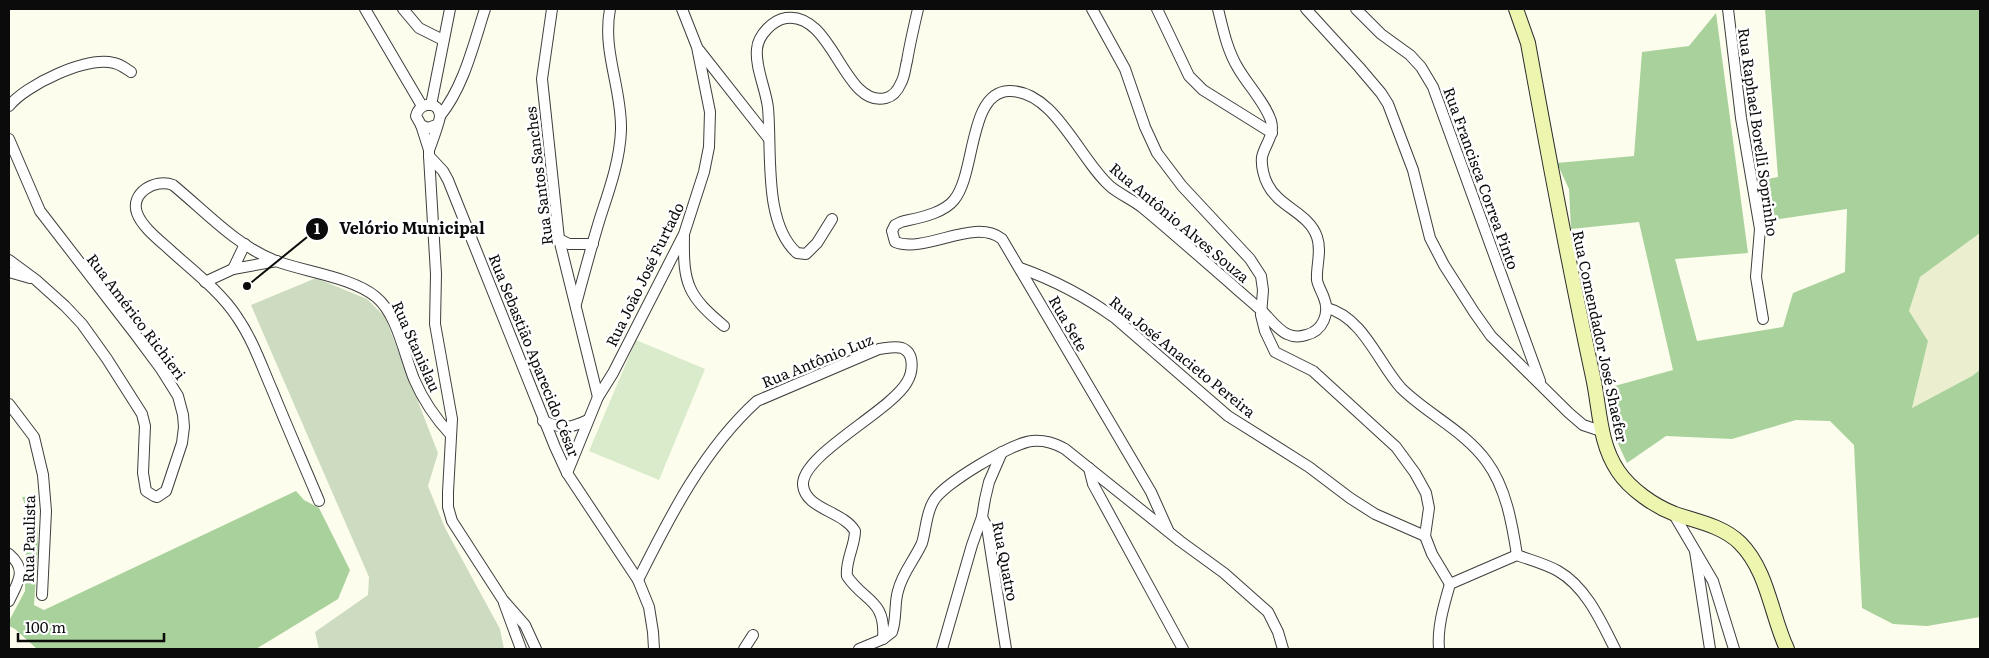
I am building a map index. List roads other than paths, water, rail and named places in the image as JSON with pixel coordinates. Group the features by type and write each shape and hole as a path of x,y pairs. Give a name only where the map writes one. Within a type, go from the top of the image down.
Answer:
{"street":[{"path":"365,9 426,105 438,110 438,121 429,153 436,274 435,324 440,359 451,409 448,492 450,514 452,521 502,600 525,626 536,649"},
{"path":"403,9 419,28 443,40"},
{"path":"450,9 426,105 416,116 420,126 428,128 438,121 453,99 462,79 485,9"},
{"name":"Rua Santos Sanches","path":"552,9 542,79 559,238 598,396"},
{"path":"576,304 613,176 621,138 620,108 609,57 607,23 610,9"},
{"path":"682,9 697,47 769,139"},
{"path":"832,220 810,251 802,254 797,253 790,247 784,236 775,206 771,182 768,108 757,53 759,38 773,24 785,18 796,18 807,22 821,33 857,87 873,98 885,98 895,94 902,82 918,9"},
{"path":"1092,9 1106,32 1124,69 1145,127 1157,153 1182,186 1250,259 1257,270 1262,283 1260,309 1265,331 1275,352 1313,371 1357,414 1396,447 1422,484 1429,508 1425,536 1432,554 1450,584 1443,607 1438,640 1439,649"},
{"path":"1157,9 1190,76 1203,90 1272,133"},
{"path":"1218,9 1236,65 1268,114 1272,133 1262,157 1268,185 1273,193 1305,219 1314,230 1318,240 1317,280 1328,308 1350,322 1369,340 1389,373 1401,388 1471,445 1487,461 1505,499 1514,530 1517,555"},
{"path":"1306,9 1359,67 1388,104 1413,170 1430,238 1458,289 1491,336 1576,420 1601,431"},
{"name":"Rua Francisca Correa Pinto","path":"1356,9 1381,34 1415,61 1433,86 1541,384"},
{"name":"Rua Comendador José Shaefer","path":"1516,9 1528,42 1572,282 1596,388 1601,431 1607,450 1618,472 1631,487 1673,513 1713,527 1740,543 1754,562 1766,587 1787,649"},
{"name":"Rua Raphael Borelli Soprinho","path":"1728,9 1741,118 1760,229 1756,277 1763,319"},
{"name":"Rua João José Furtado","path":"567,473 598,396 613,373 684,234 700,190 709,147 710,112 697,47"},
{"path":"9,106 43,81 68,70 94,63 108,62 120,65 131,72"},
{"name":"Rua Antônio Alves Souza","path":"892,231 895,225 901,222 942,209 953,201 968,171 979,118 983,108 991,98 1003,92 1021,93 1032,98 1053,113 1090,163 1110,186 1143,208 1289,335 1300,337 1314,332 1324,321 1328,308"},
{"name":"Rua Sebastião Aparecido César","path":"420,126 429,153 444,171 448,180 543,421 567,473 638,580 649,607 654,632 654,649"},
{"name":"Rua Américo Richieri","path":"9,138 40,211 135,334 178,396 183,415 182,443 166,491 157,497 150,495 144,486 145,426 142,414 108,360 82,324 66,306 36,280"},
{"name":"Rua Stanislau","path":"205,282 156,237 139,218 136,202 139,194 147,188 164,182 173,185 223,229 245,244 276,261 352,284 375,296 384,304 390,315 418,386 438,421 451,436"},
{"name":"Rua Sete","path":"892,231 895,242 900,244 914,244 986,232 997,235 1002,239 1151,492 1168,530"},
{"path":"684,234 685,278 703,308 724,326"},
{"path":"559,238 569,244 592,244"},
{"path":"233,269 245,244"},
{"path":"9,260 36,280"},
{"path":"276,261 233,269 205,282 236,315 252,342 319,501"},
{"name":"Rua José Anacieto Pereira","path":"1020,268 1042,276 1104,310 1228,416 1309,467 1375,514 1425,536"},
{"path":"9,272 36,280"},
{"name":"Rua Antônio Luz","path":"638,580 681,497 723,437 757,401 879,349 902,348 908,352 911,361 911,371 907,382 897,394 810,466 804,476 803,483 804,492 809,499 845,520 855,531 853,547 846,570 847,576 882,614 883,639"},
{"path":"592,368 613,373"},
{"name":"Rua Paulista","path":"9,404 34,437 43,475 46,511 42,595"},
{"path":"543,421 561,428 572,427 588,420"},
{"path":"859,649 883,639 892,632 899,585 918,552 933,502 937,496 966,474 1002,452 1018,444 1030,441 1051,442 1065,449 1224,573 1268,612 1278,632 1283,649"},
{"name":"Rua Quatro","path":"1002,452 989,482 982,517 988,528 1006,649"},
{"path":"1090,468 1093,484 1183,649"},
{"path":"1673,513 1713,581 1734,649"},
{"path":"942,649 982,517"},
{"path":"1694,549 1710,649"},
{"path":"9,601 20,576 20,566 10,555"},
{"path":"1450,584 1517,555 1556,569 1568,577 1595,611 1615,649"},
{"path":"502,600 520,649"},
{"path":"744,649 753,635"}],"place":[{"name":"Velório Municipal","path":"247,286"}]}
